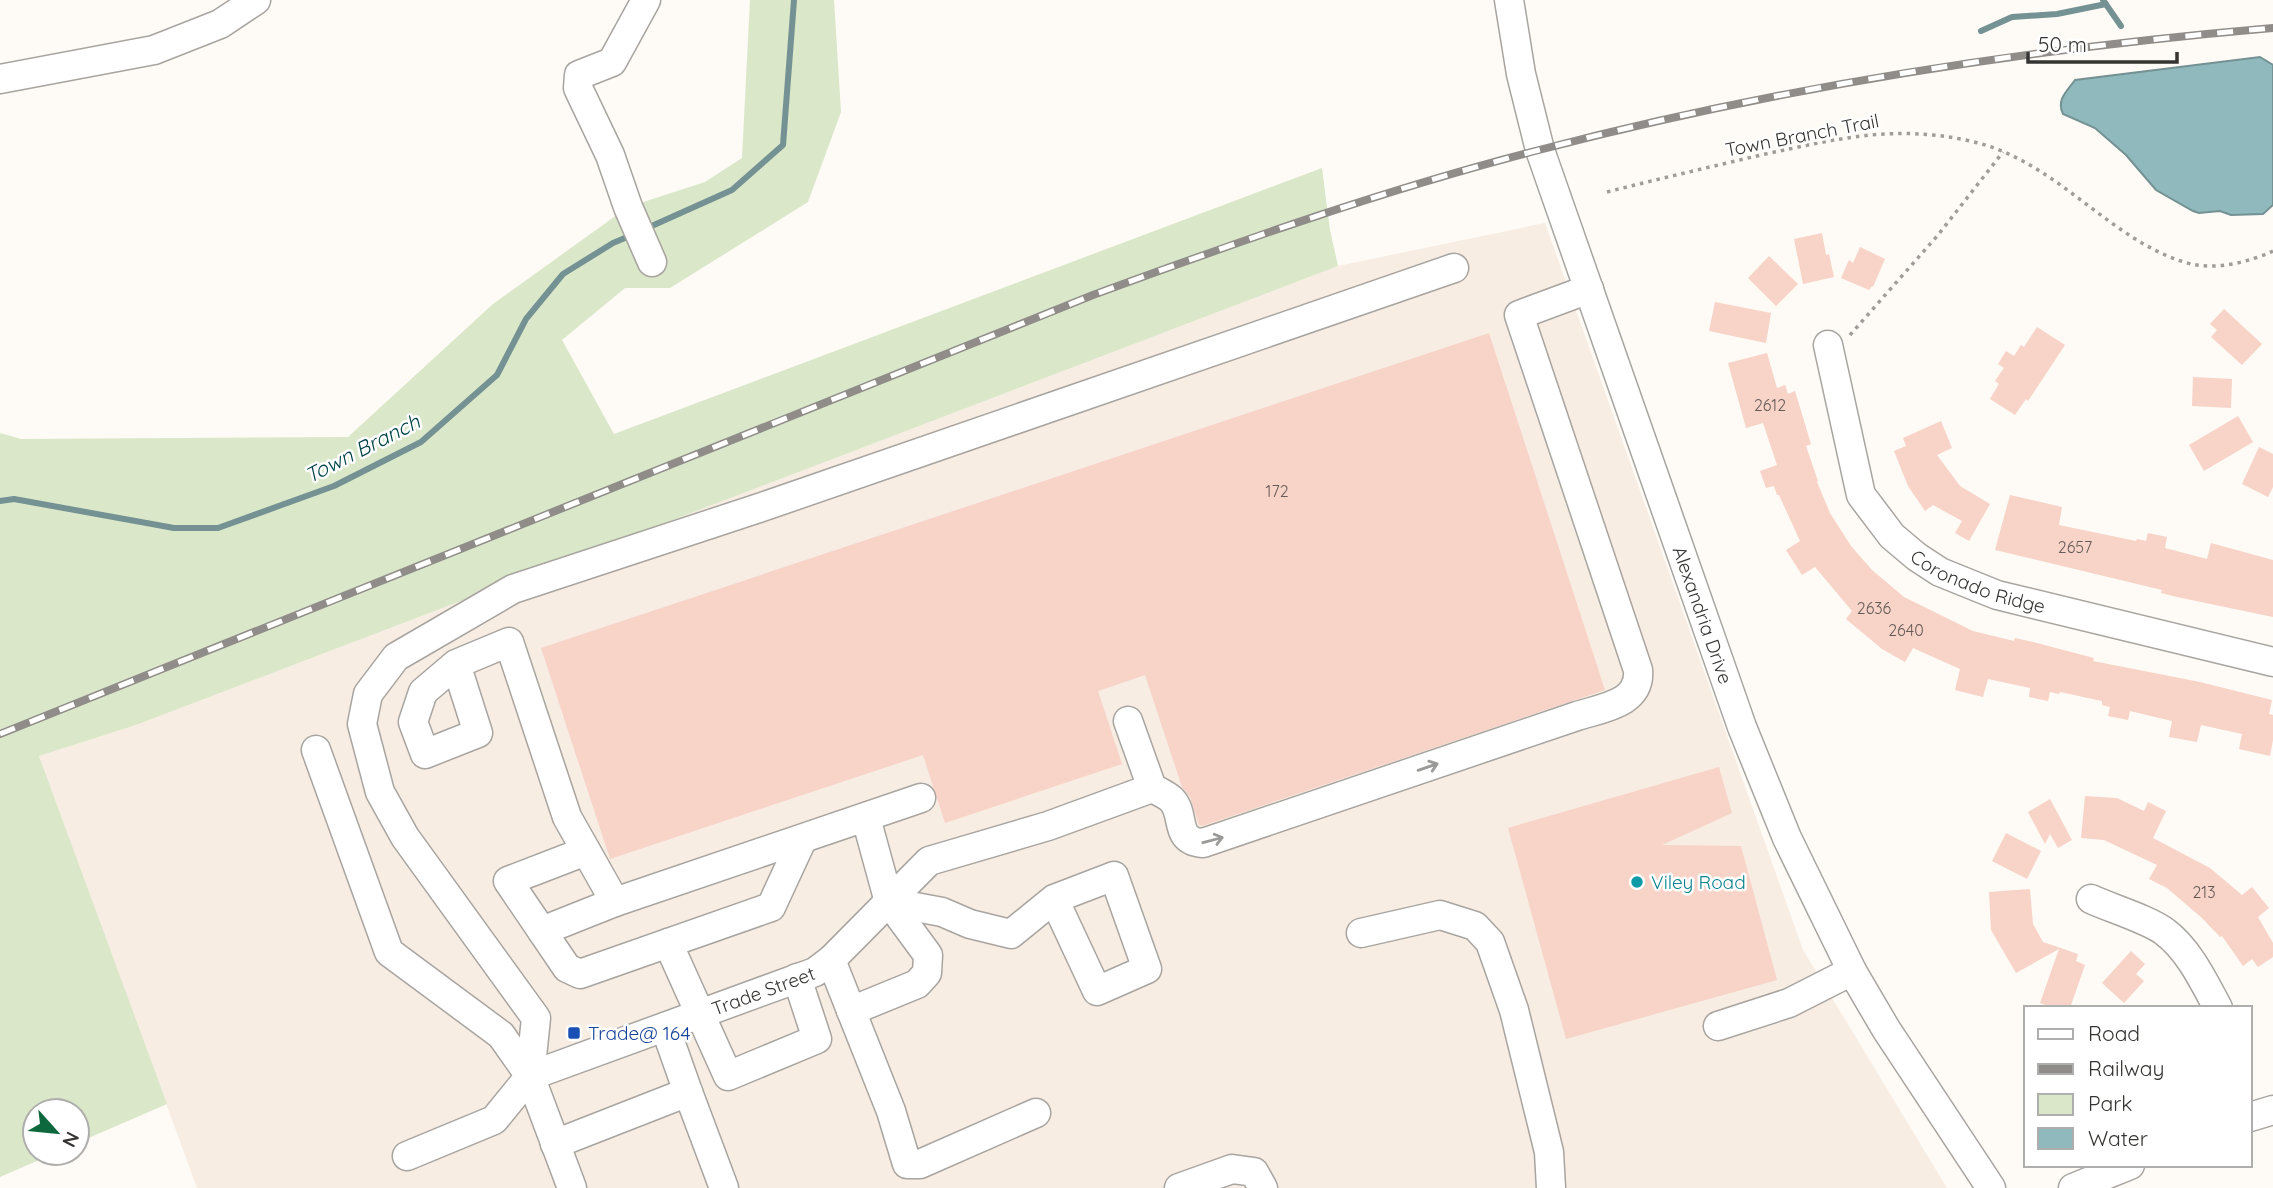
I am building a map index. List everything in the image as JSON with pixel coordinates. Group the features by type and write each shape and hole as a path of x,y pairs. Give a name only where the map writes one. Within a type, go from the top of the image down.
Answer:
{"street":[{"path":"0,79 155,50 220,24 257,0"},
{"path":"646,0 611,62 579,75 578,88 610,155 628,207 653,262"},
{"name":"Alexandria Drive","path":"1509,0 1521,74 1540,150 1742,727 1787,838 1852,971 1886,1029 1991,1188"},
{"path":"407,1156 494,1120 530,1076 536,1018 405,837 380,792 362,724 369,694 396,657 513,589 772,503 1454,268"},
{"path":"1128,721 1152,788 1173,801 1185,837 1193,843 1203,843 1619,704 1634,690 1639,680 1638,670 1519,315 1589,289"},
{"name":"Coronado Ridge","path":"1828,345 1861,495 1892,536 1917,557 1940,572 1997,594 2273,662"},
{"path":"456,664 509,642 567,817 615,902"},
{"path":"316,750 389,952 501,1035 530,1076 572,1188"},
{"name":"Trade Street","path":"530,1076 815,972 831,960 929,861 1048,826 1152,788"},
{"path":"542,931 615,902 921,797"},
{"path":"851,1011 917,984 927,973 928,955 889,902 866,818"},
{"path":"586,850 508,881 567,968 579,974 771,907 802,840"},
{"path":"889,902 942,912 970,924 1011,933 1054,899"},
{"path":"2091,899 2165,932 2191,962 2217,1006"},
{"path":"1361,933 1440,915 1475,926 1490,942 1514,1010 1549,1152 1551,1188"},
{"path":"668,943 728,1076 817,1039 797,978"},
{"path":"831,960 891,1111 908,1164 920,1164 1036,1113"},
{"path":"1718,1026 1789,1003 1852,971"},
{"path":"665,1027 724,1188"},
{"path":"555,1144 688,1091"},
{"path":"2073,1188 2125,1167"},
{"path":"1179,1188 1232,1169 1254,1172 1263,1188"}],"path":[{"name":"Town Branch Trail","path":"1607,192 1867,134 1927,133 1973,141 2031,163 2143,244 2192,264 2234,265 2273,251"},
{"path":"1828,345 1851,335 1865,320 1938,235 2003,152"}],"shaded area":[{"path":"1545,223 1803,950 1947,1188 197,1188 39,756 136,725 1338,266"}],"green space":[{"path":"750,0 834,0 841,112 808,202 670,288 625,288 562,340 614,434 1322,168 1338,266 136,725 39,756 167,1104 91,1137 91,1097 21,1097 23,1167 0,1177 0,433 21,439 348,437 493,304 628,207 705,182 742,158"}],"water":[{"path":"2260,57 2273,65 2273,205 2263,214 2231,215 2220,211 2193,211 2156,190 2126,155 2095,128 2063,114 2061,109 2063,96 2075,80"}],"building":[{"path":"1822,233 1834,277 1803,284 1794,239"},
{"path":"1860,247 1885,259 1873,287 1869,290 1841,278 1849,260 1853,263"},
{"path":"1769,256 1798,284 1776,306 1748,278"},
{"path":"1715,302 1771,313 1766,343 1709,331"},
{"path":"2224,309 2262,344 2242,365 2211,337 2217,330 2210,324"},
{"path":"2037,327 2065,345 2028,401 2026,399 2015,415 1990,399 1999,384 1995,381 2004,368 1998,364 2006,351 2014,356 2021,345 2024,347"},
{"path":"1489,333 1605,690 1202,826 1199,825 1190,797 1182,787 1145,675 1098,691 1122,764 945,823 923,755 610,859 541,648"},
{"path":"1767,353 1777,388 1785,385 1788,394 1795,391 1811,444 1806,446 1830,513 1851,546 1872,570 1904,597 1973,631 2014,641 2015,638 2033,642 2094,658 2093,661 2200,682 2272,700 2269,714 2273,715 2270,756 2239,749 2242,734 2201,725 2197,742 2169,737 2172,721 2130,711 2128,720 2108,716 2110,707 2102,705 2102,701 2060,692 2050,692 2048,701 2029,697 2030,688 1988,679 1983,697 1955,690 1960,669 1913,648 1905,662 1882,649 1846,619 1852,611 1815,567 1802,575 1786,550 1800,541 1774,486 1766,488 1760,471 1777,465 1763,423 1746,428 1728,363"},
{"path":"2193,377 2232,379 2231,408 2192,406"},
{"path":"2238,416 2253,442 2204,471 2189,445"},
{"path":"1941,421 1952,448 1937,455 1960,486 1990,504 1969,541 1955,533 1962,521 1933,505 1925,511 1908,486 1894,451 1906,446 1903,438"},
{"path":"2259,447 2273,454 2273,487 2268,497 2242,484"},
{"path":"2010,495 2062,507 2059,525 2136,541 2146,541 2148,533 2167,537 2165,548 2207,559 2211,543 2273,560 2273,617 2177,597 2161,593 2162,590 1995,550"},
{"name":"Viley Road","path":"1719,767 1732,813 1662,845 1741,846 1777,980 1566,1039 1508,828"},
{"path":"2085,796 2117,798 2144,811 2148,802 2166,811 2153,838 2210,868 2242,895 2252,887 2269,908 2258,917 2273,943 2273,957 2258,967 2252,959 2243,966 2222,936 2167,888 2149,879 2157,865 2104,840 2081,838"},
{"path":"2050,799 2072,840 2058,848 2050,834 2045,844 2028,812"},
{"path":"2006,833 2041,851 2027,879 1992,861"},
{"path":"2030,889 2033,924 2043,942 2078,954 2076,961 2085,965 2071,1006 2048,1006 2040,1003 2059,949 2016,973 1991,930 1989,892"},
{"path":"2131,951 2145,964 2136,974 2144,981 2124,1003 2102,983"}],"waterway":[{"name":"Town Branch","path":"645,229 732,190 783,145 794,0"},
{"path":"2103,0 2121,26"},
{"path":"1981,31 2012,17 2057,14 2106,4"},
{"name":"Town Branch","path":"0,501 14,499 174,528 218,528 334,486 421,442 497,375 526,319 563,274 613,243 632,235"}],"railway":[{"path":"0,734 1093,295 1370,199 1539,150 1720,107 1812,89 1995,59 2273,28"}],"place":[{"name":"Viley Road","path":"1637,882"},
{"name":"Trade@ 164","path":"574,1033"}]}
